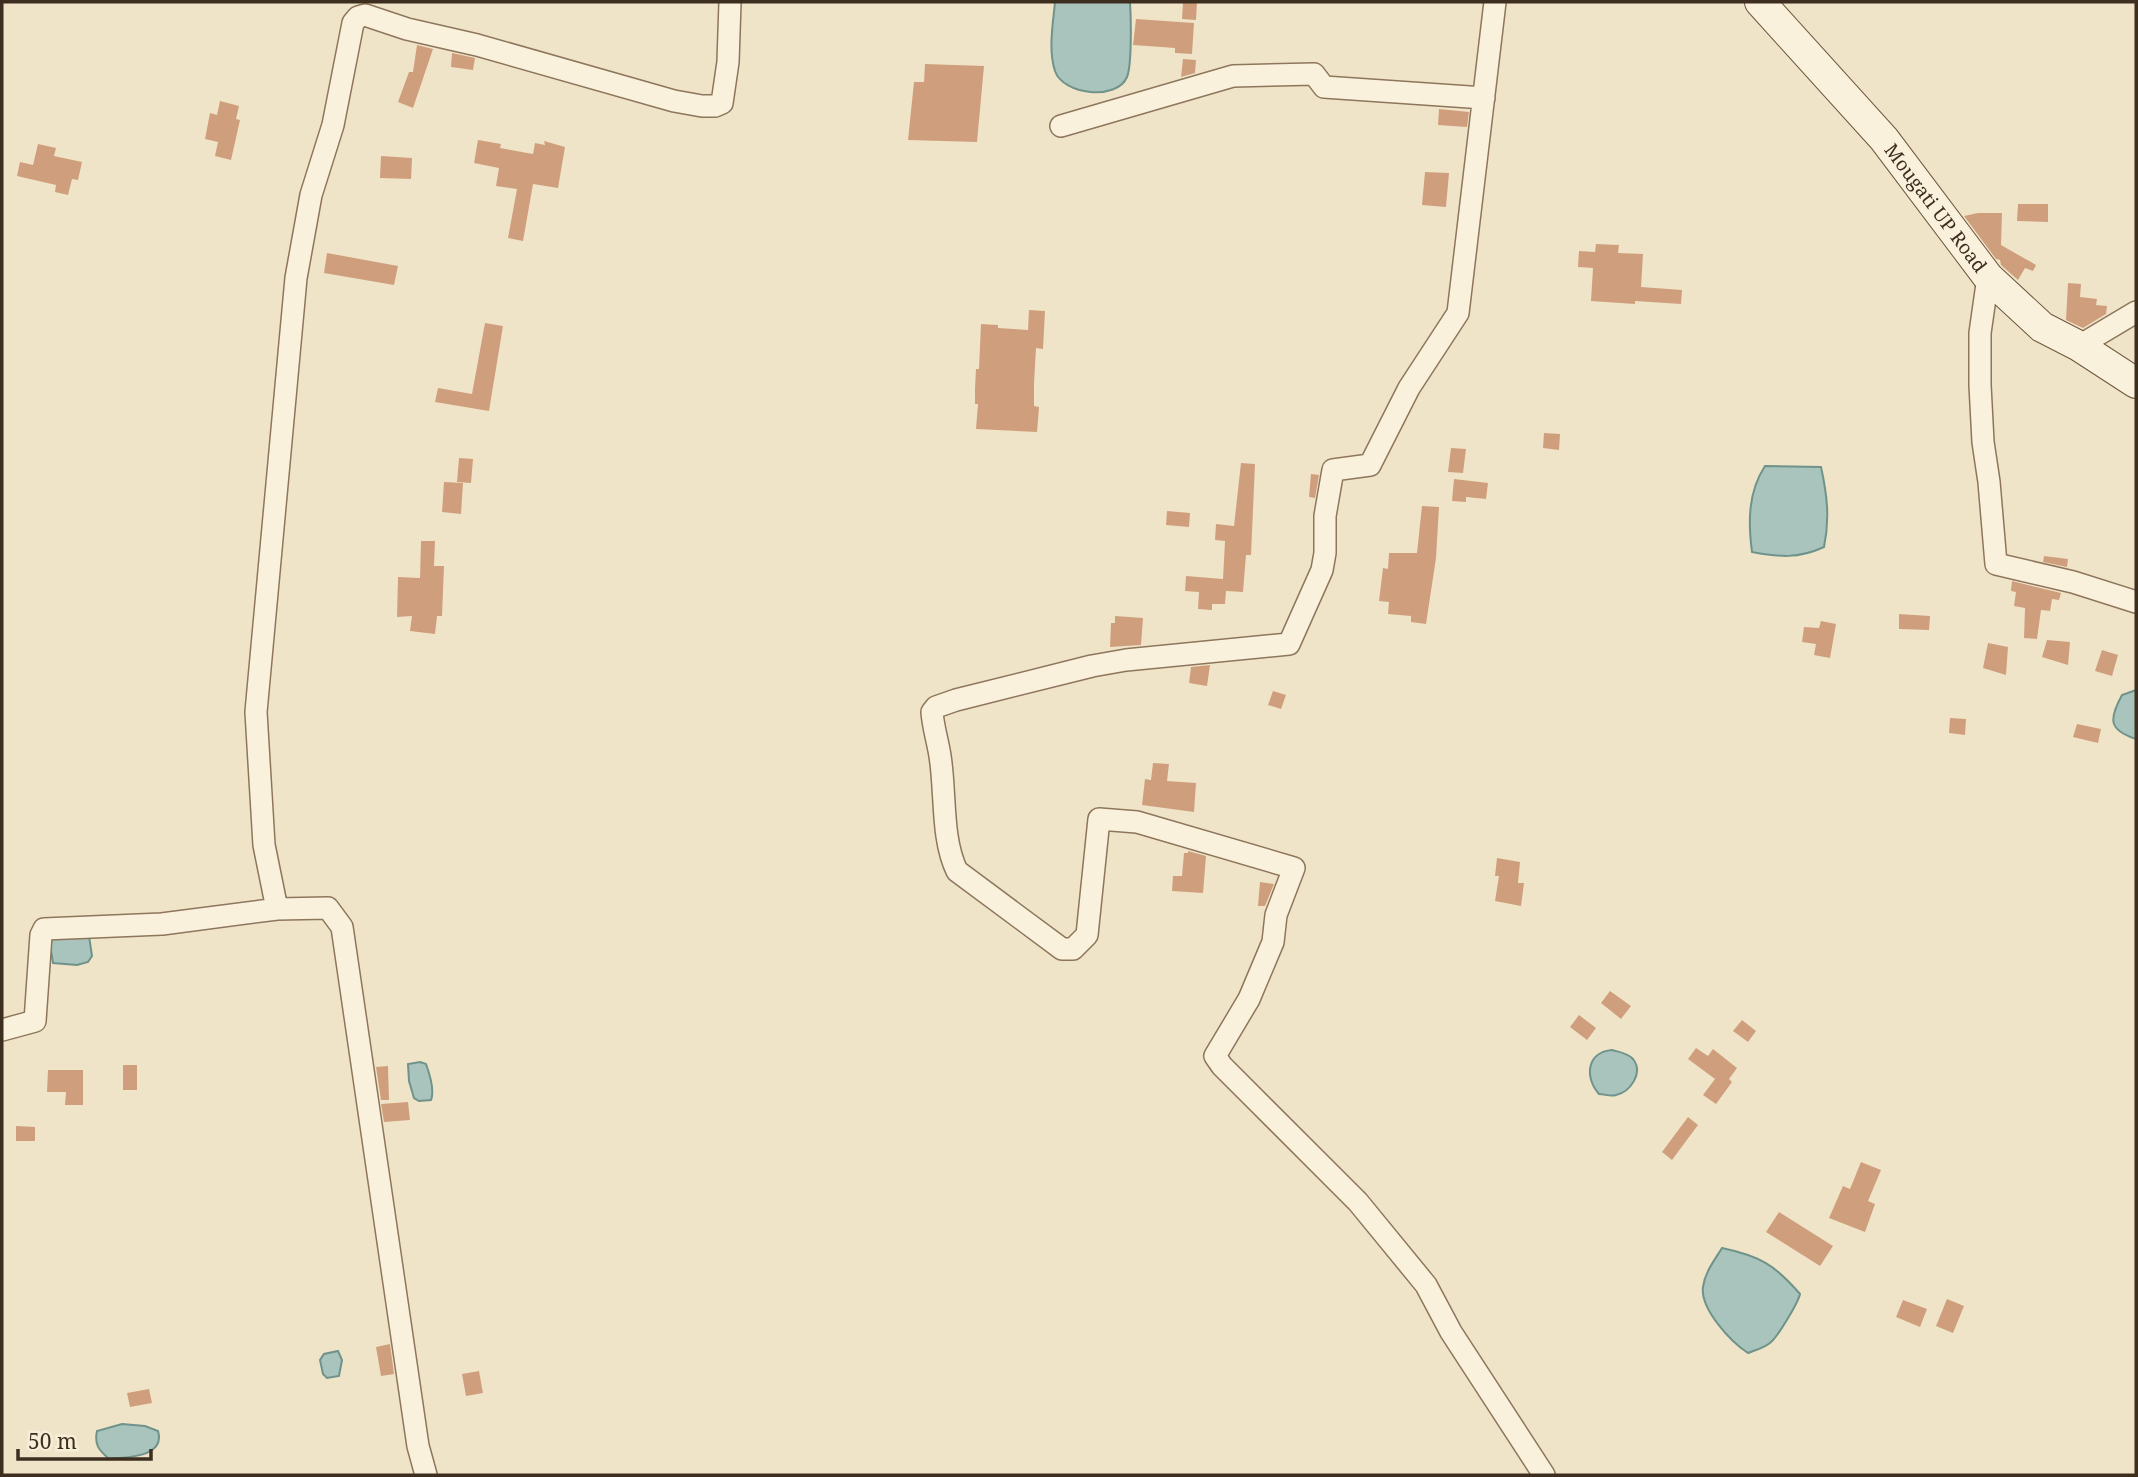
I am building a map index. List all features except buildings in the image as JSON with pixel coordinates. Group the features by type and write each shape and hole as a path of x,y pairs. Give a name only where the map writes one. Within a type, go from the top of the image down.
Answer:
{"street":[{"path":"277,909 264,845 256,712 296,278 311,195 332,125 353,23 358,17 365,15 407,29 477,45 674,101 715,106 722,103 726,88 730,2"},
{"path":"1495,2 1458,313 1409,388 1370,465 1334,470 1325,516 1322,570 1289,644 1091,666 956,700 936,707 932,717 940,757 947,822 946,842 957,871 1062,949 1073,950 1087,935 1098,819 1137,822 1294,867 1276,915 1273,942 1254,988 1215,1056 1358,1202 1426,1285 1451,1332 1544,1475"},
{"name":"Mougati UP Road","path":"1760,2 1884,139 1988,276 2042,327 2078,346 2136,383"},
{"path":"1060,126 1233,76 1314,74 1324,87 1484,98"},
{"path":"1988,276 1980,333 1980,385 1996,564 2073,582 2136,601"},
{"path":"2078,346 2136,312"},
{"path":"2,1030 35,1021 41,935 44,929 162,924 277,909 328,908 342,927 416,1432 426,1475"}],"water":[{"path":"1055,2 1130,2 1130,62 1127,77 1121,85 1113,90 1090,92 1079,90 1060,79 1055,71 1052,54"},
{"path":"1765,466 1821,467 1827,507 1824,547 1806,554 1788,556 1752,552 1752,497"},
{"path":"2136,690 2136,739 2120,732 2113,717 2122,695"},
{"path":"89,936 92,956 88,962 77,965 53,963 49,938"},
{"path":"1612,1050 1633,1059 1637,1070 1630,1086 1612,1096 1599,1094 1591,1080 1590,1066 1597,1055"},
{"path":"408,1064 426,1064 429,1073 431,1100 419,1101 414,1098 409,1081"},
{"path":"1722,1248 1747,1254 1766,1263 1800,1294 1773,1340 1748,1353 1718,1324 1703,1296 1706,1276"},
{"path":"338,1351 342,1360 339,1376 327,1378 323,1374 320,1360 324,1354"},
{"path":"122,1424 145,1426 158,1431 159,1440 156,1446 142,1454 109,1459 98,1447 97,1431"}]}
